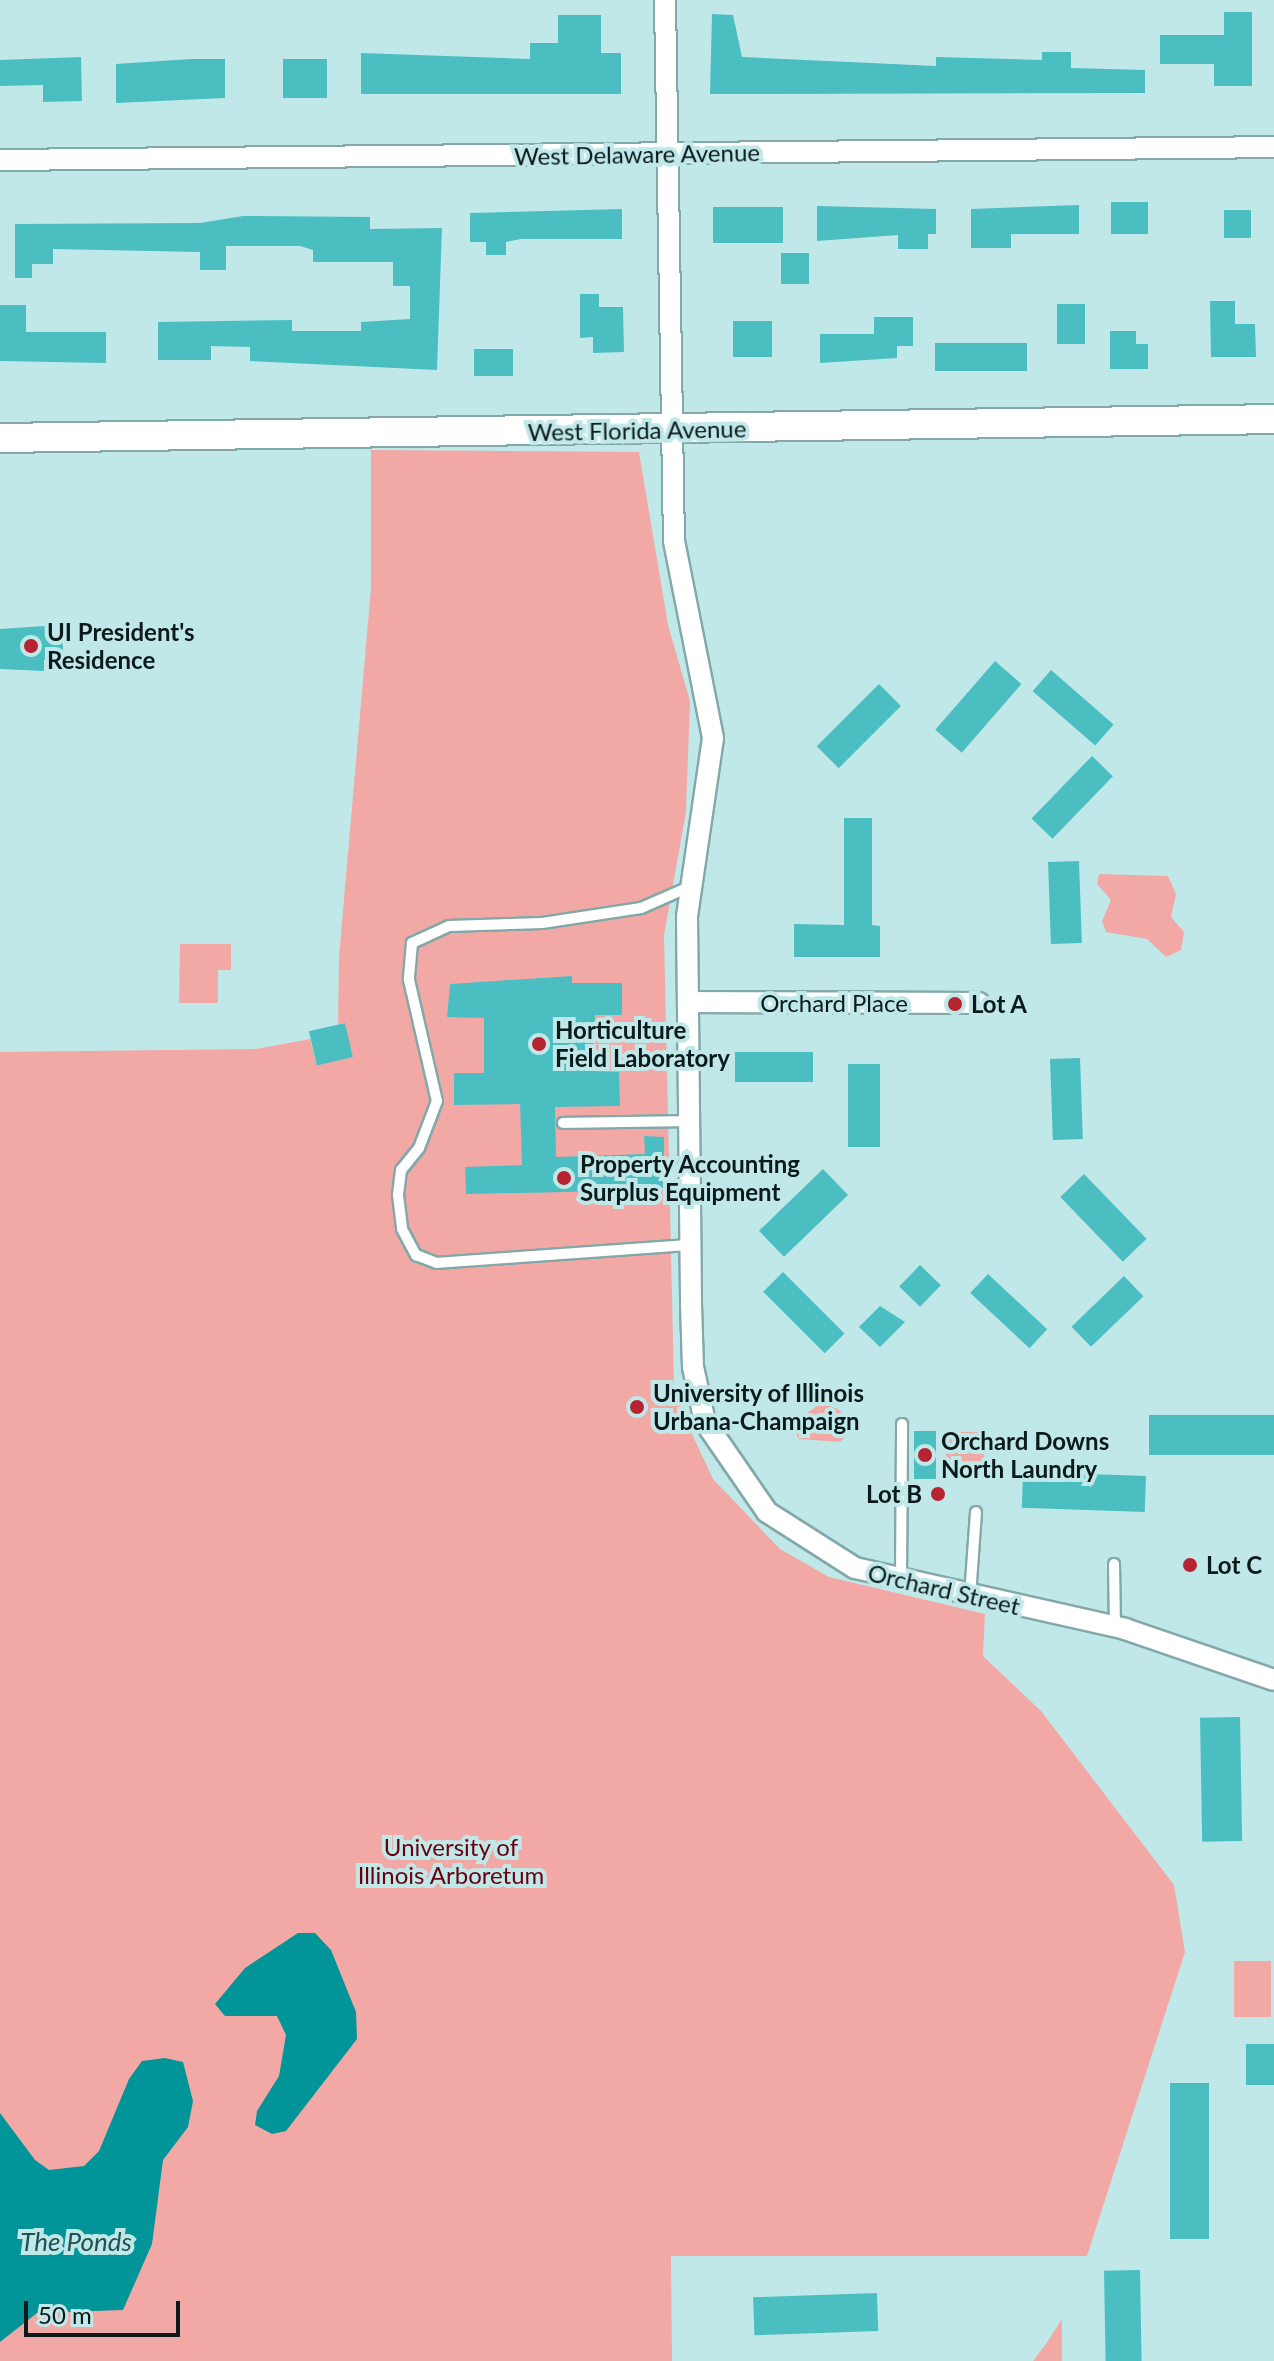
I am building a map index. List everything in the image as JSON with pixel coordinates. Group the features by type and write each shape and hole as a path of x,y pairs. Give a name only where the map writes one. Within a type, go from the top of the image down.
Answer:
{"main road":[{"name":"West Florida Avenue","path":"0,438 1274,419"}],"street":[{"name":"Orchard Street","path":"665,0 672,429 680,586 713,738 707,807 689,887 690,1245 698,1400 720,1451 790,1531 855,1568 1115,1627 1274,1678"},
{"name":"West Delaware Avenue","path":"0,160 1274,147"},
{"name":"Orchard Place","path":"688,1002 979,1003"}],"lane":[{"path":"689,887 641,908 542,923 449,926 412,943 409,980 437,1101 419,1148 401,1170 398,1195 402,1229 416,1255 437,1263 690,1245"},
{"path":"563,1123 689,1121"},
{"path":"901,1580 902,1424"},
{"path":"970,1596 976,1512"},
{"path":"1114,1564 1115,1627"}],"green space":[{"name":"University of Illinois Arboretum","path":"371,450 639,452 668,625 690,701 686,812 664,935 674,1386 684,1417 713,1479 780,1549 829,1577 985,1614 983,1656 1041,1711 1174,1885 1185,1952 1087,2256 671,2256 672,2361 0,2361 0,1052 256,1049 310,1039 317,1065 352,1057 345,1023 338,1024 339,957 371,588"},
{"path":"1099,874 1168,876 1176,894 1171,917 1184,932 1181,950 1166,957 1147,939 1106,932 1102,921 1111,900 1097,884"},
{"path":"180,944 231,944 231,970 218,970 218,1003 179,1003"},
{"path":"821,1403 838,1409 855,1427 840,1442 799,1439 795,1432 796,1421"},
{"path":"946,1432 984,1432 984,1478 946,1478"},
{"path":"1234,1961 1271,1961 1271,2017 1234,2017"},
{"path":"1062,2319 1062,2361 1033,2361 1046,2344"}],"water":[{"path":"298,1933 315,1933 331,1950 356,2012 357,2039 286,2131 272,2134 255,2125 257,2111 279,2076 286,2035 277,2016 225,2016 215,2004 245,1968"},
{"name":"The Ponds","path":"165,2058 183,2062 193,2101 188,2127 163,2160 152,2244 123,2310 37,2313 0,2342 0,2113 35,2160 49,2170 84,2166 99,2151 129,2079 142,2061"}],"building":[{"path":"1224,12 1252,12 1252,86 1214,86 1214,64 1160,64 1160,35 1224,35"},
{"path":"712,14 733,15 742,57 936,66 936,57 1042,60 1042,52 1071,52 1071,68 1145,70 1145,93 710,94"},
{"path":"558,15 601,15 601,53 621,53 621,94 361,94 361,53 530,59 530,43 558,43"},
{"path":"81,57 82,101 43,102 43,85 0,86 0,60"},
{"path":"225,59 225,98 116,103 116,64"},
{"path":"283,59 327,59 327,98 283,98"},
{"path":"1111,202 1148,202 1148,234 1111,234"},
{"path":"1079,205 1079,234 1011,234 1011,248 971,248 971,209"},
{"path":"817,206 936,209 936,234 928,234 928,249 898,249 898,235 817,241"},
{"path":"713,207 783,207 783,243 713,243"},
{"path":"622,209 622,239 521,239 506,242 506,255 486,255 486,242 470,242 470,213"},
{"path":"1224,210 1251,210 1251,238 1224,238"},
{"path":"243,216 370,217 370,229 442,228 437,370 250,361 250,347 211,346 211,360 158,360 158,322 292,320 292,331 361,331 361,322 410,319 410,286 393,286 393,262 313,262 313,250 300,246 226,246 226,270 200,270 200,252 53,249 53,264 32,264 32,278 15,278 15,224 200,223"},
{"path":"781,253 809,253 809,284 781,284"},
{"path":"580,294 599,294 599,307 623,307 624,352 593,353 593,337 580,338"},
{"path":"1210,301 1235,301 1235,324 1255,324 1256,357 1211,357"},
{"path":"1057,304 1085,304 1085,344 1057,344"},
{"path":"0,305 26,305 26,332 106,332 106,363 0,361"},
{"path":"874,317 913,317 913,346 897,346 897,358 820,363 820,334 874,334"},
{"path":"733,321 772,321 772,357 733,357"},
{"path":"1110,331 1136,331 1136,344 1148,344 1148,369 1110,369"},
{"path":"935,343 1027,343 1027,371 935,371"},
{"path":"474,349 513,349 513,376 474,376"},
{"name":"UI President's Residence","path":"44,626 63,639 63,653 44,660 44,671 0,669 0,629"},
{"path":"995,661 1021,684 962,753 935,730"},
{"path":"1051,670 1114,724 1095,746 1033,691"},
{"path":"879,684 901,706 839,768 817,746"},
{"path":"1092,756 1113,776 1052,839 1032,819"},
{"path":"844,818 872,818 872,925 880,926 880,957 794,957 794,924 844,925"},
{"path":"1079,861 1082,943 1051,944 1048,862"},
{"name":"Horticulture Field Laboratory","path":"572,976 572,983 622,983 622,1015 595,1015 593,1071 619,1072 620,1106 555,1107 556,1157 645,1154 644,1136 664,1137 664,1190 466,1194 465,1167 522,1165 520,1104 454,1105 454,1073 484,1073 484,1018 447,1017 450,984"},
{"path":"345,1023 353,1057 317,1065 309,1031"},
{"path":"735,1052 813,1052 813,1082 735,1082"},
{"path":"1080,1058 1083,1139 1053,1140 1050,1059"},
{"path":"848,1064 880,1064 880,1147 848,1147"},
{"path":"823,1169 848,1195 784,1257 759,1231"},
{"path":"1084,1174 1147,1239 1123,1262 1060,1197"},
{"path":"920,1265 941,1285 920,1307 899,1287"},
{"path":"783,1272 845,1334 825,1353 763,1292"},
{"path":"988,1274 1047,1329 1030,1348 970,1293"},
{"path":"1124,1276 1143,1296 1091,1347 1071,1327"},
{"path":"880,1306 905,1322 880,1347 859,1327"},
{"path":"1149,1415 1274,1415 1274,1455 1149,1455"},
{"name":"Orchard Downs North Laundry","path":"914,1431 936,1431 936,1479 914,1479"},
{"path":"1023,1472 1146,1476 1145,1512 1022,1508"},
{"path":"1240,1717 1242,1841 1202,1842 1200,1718"},
{"path":"1246,2044 1274,2044 1274,2085 1246,2085"},
{"path":"1170,2083 1209,2083 1209,2239 1170,2239"},
{"path":"1140,2270 1142,2361 1106,2361 1104,2271"},
{"path":"877,2293 878,2331 754,2335 753,2297"}],"place":[{"name":"UI President's Residence","path":"31,646"},
{"name":"Lot A","path":"955,1004"},
{"name":"Horticulture Field Laboratory","path":"539,1044"},
{"name":"Property Accounting Surplus Equipment","path":"564,1178"},
{"name":"University of Illinois Urbana-Champaign","path":"637,1407"},
{"name":"Orchard Downs North Laundry","path":"925,1455"},
{"name":"Lot B","path":"938,1494"},
{"name":"Lot C","path":"1190,1565"}]}
